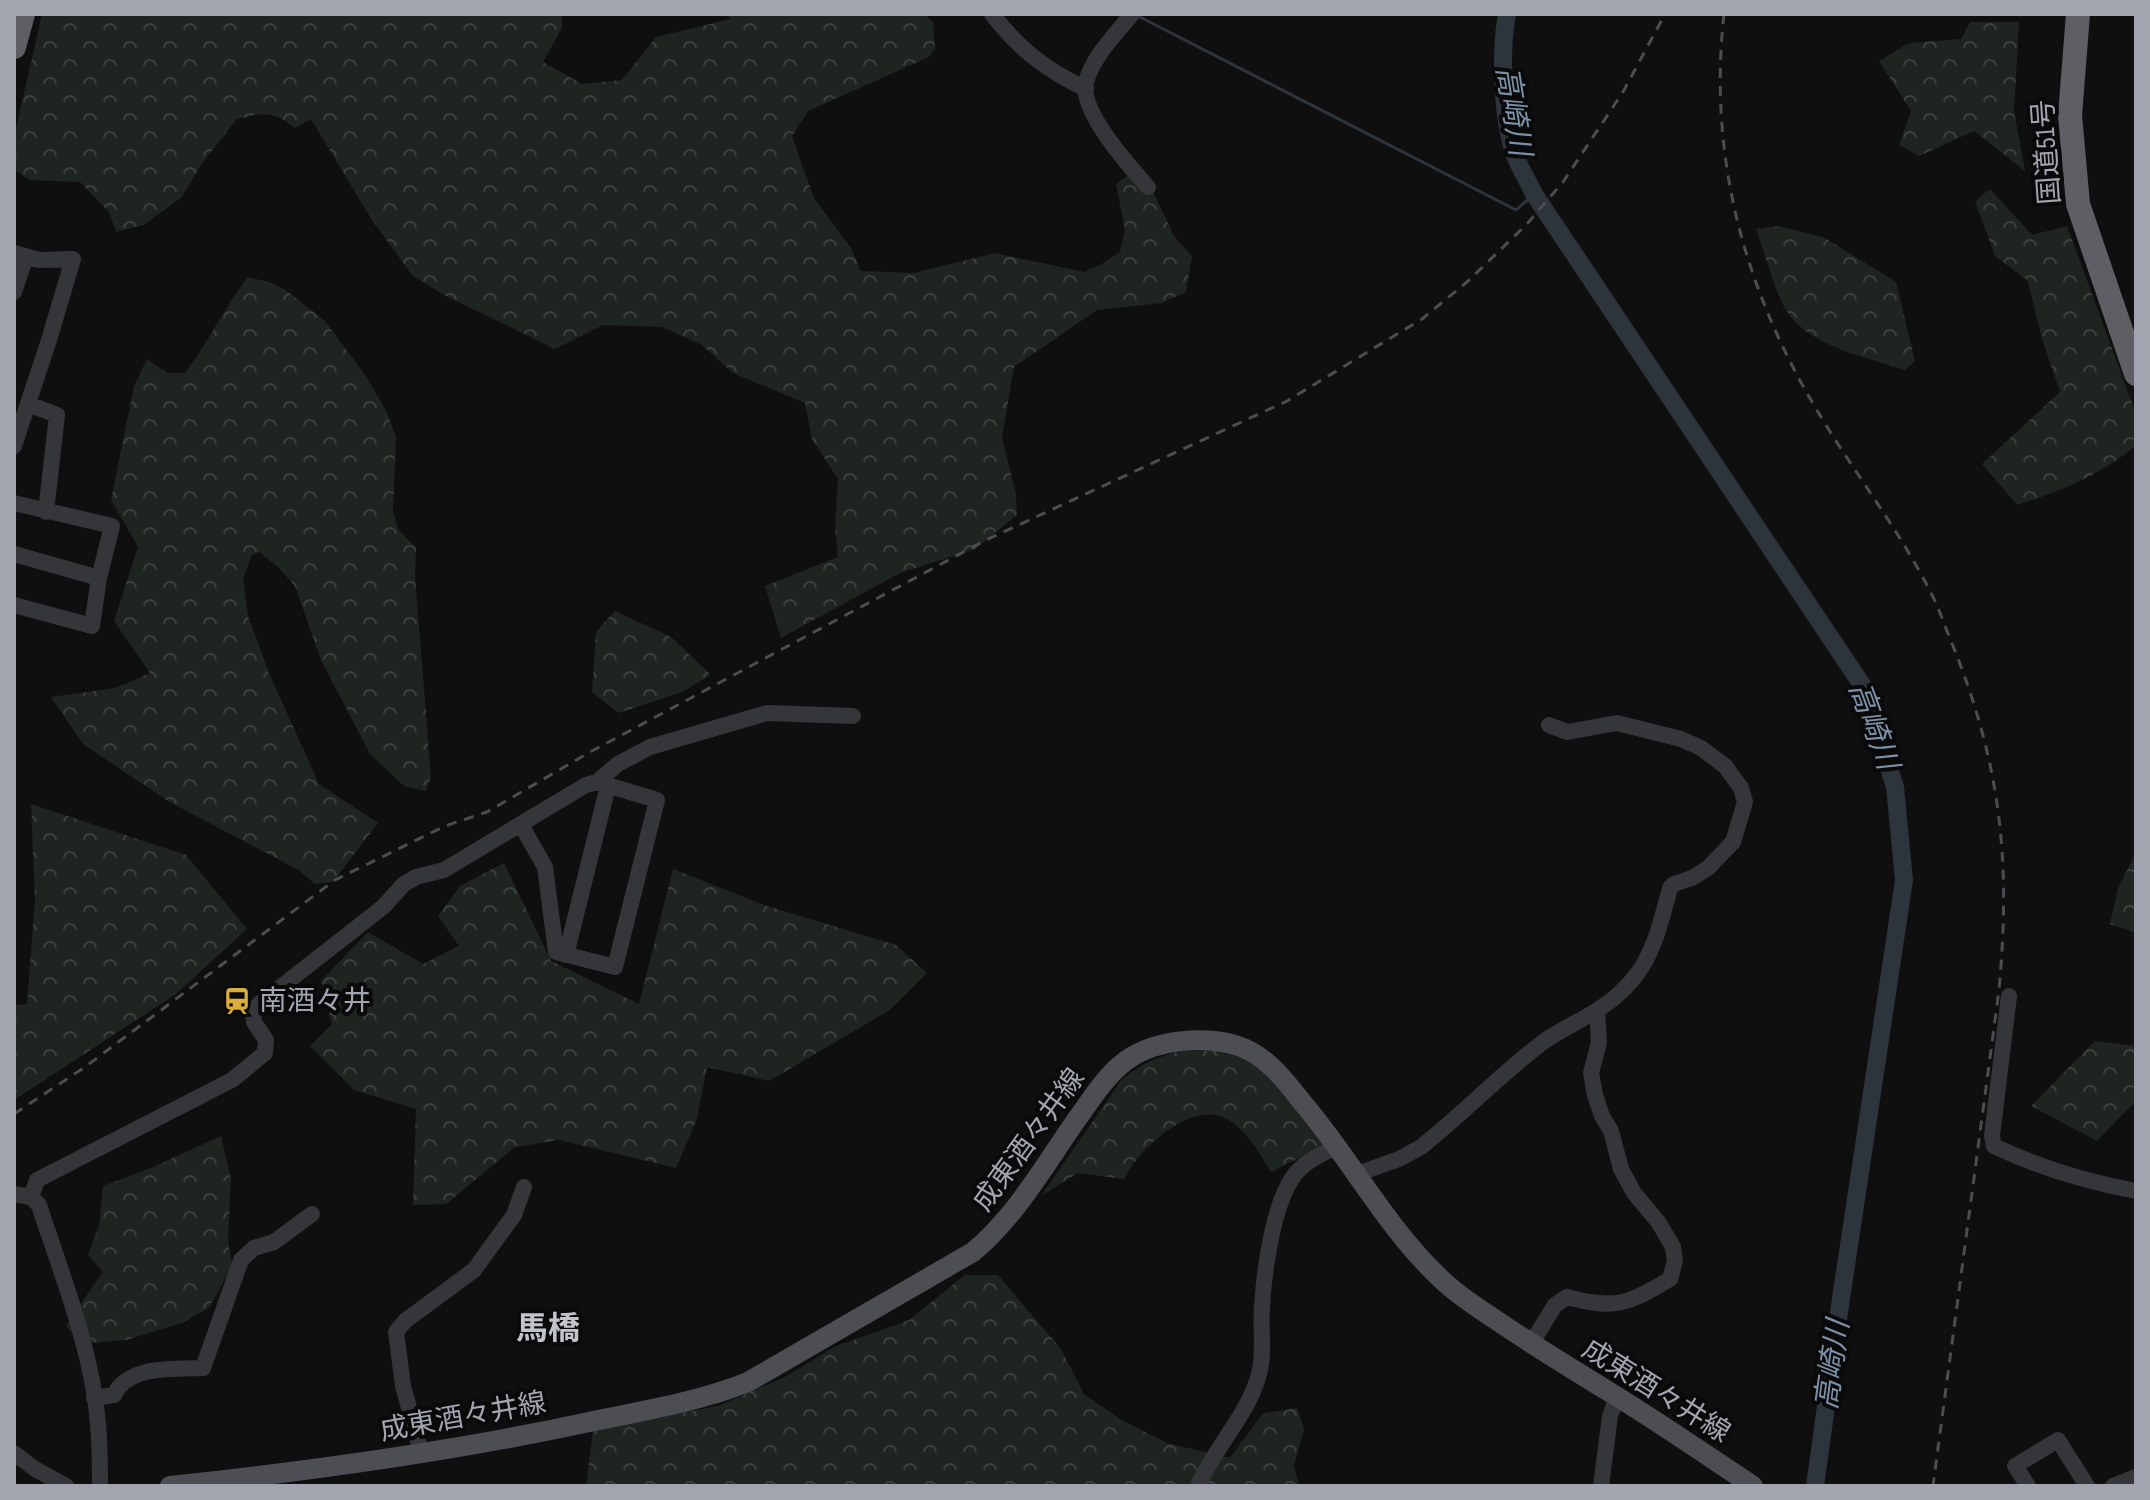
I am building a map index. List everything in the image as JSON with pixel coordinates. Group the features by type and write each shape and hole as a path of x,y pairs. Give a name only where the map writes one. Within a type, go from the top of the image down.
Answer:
{"highway":[{"path":"14,47 23,14"},
{"name":"国道51号","path":"2078,14 2070,115 2078,204 2132,345 2136,374"}],"main road":[{"name":"成東酒々井線","path":"170,1486 422,1455 509,1439 728,1390 768,1372 973,1252 1016,1209 1100,1087 1133,1056 1169,1043 1214,1041 1249,1050 1285,1081 1403,1236 1441,1280 1531,1344 1753,1486"}],"street":[{"path":"992,14 1012,40 1038,62 1086,89"},
{"path":"1132,14 1098,57 1087,80 1085,94 1092,113 1148,187"},
{"path":"14,292 20,255 39,260 73,259 16,436"},
{"path":"28,404 57,415 46,512"},
{"path":"14,503 112,526 99,578 92,626 14,605"},
{"path":"14,554 99,578"},
{"path":"566,955 602,784 618,764 650,747 767,713 853,716"},
{"path":"1357,1174 1399,1159 1421,1147 1538,1046 1597,1011 1632,981 1660,930 1670,888 1708,868 1733,842 1745,802 1741,788 1725,766 1701,748 1681,739 1617,723 1567,732 1549,725"},
{"path":"100,1486 98,1424 74,1313 39,1205 22,1195 37,1180 232,1080 265,1053 266,1040 254,1022 253,1014 259,1004 383,907 404,884 416,877 444,870 586,785 602,784 657,800 615,967 556,952 545,867 521,825"},
{"path":"2009,996 1992,1136 1994,1146 2067,1173 2136,1191"},
{"path":"1531,1344 1555,1305 1567,1297 1607,1305 1633,1301 1670,1279 1675,1261 1673,1247 1659,1223 1634,1193 1621,1169 1611,1131 1595,1095 1591,1073 1599,1042 1597,1011"},
{"path":"1198,1486 1222,1443 1245,1411 1260,1369 1262,1304 1279,1207 1292,1177 1305,1164 1337,1146"},
{"path":"422,1455 403,1386 396,1332 405,1321 474,1270 514,1215 524,1187"},
{"path":"94,1398 114,1395 119,1385 139,1374 203,1368 241,1260 254,1248 274,1242 312,1214"},
{"path":"1601,1486 1610,1416 1617,1397"},
{"path":"2028,1486 2015,1466 2058,1440 2087,1486"},
{"path":"14,1453 66,1486"},
{"path":"2113,1486 2136,1477"}],"green space":[{"path":"42,14 562,14 562,28 543,62 582,84 622,80 656,37 731,19 725,14 924,14 933,22 935,49 929,57 808,111 792,136 814,198 851,248 861,271 914,273 995,253 1084,272 1120,252 1125,230 1116,184 1141,166 1174,236 1192,256 1186,292 1162,303 1097,310 1014,367 1002,438 1016,494 1017,515 975,549 900,573 781,638 765,586 838,557 835,528 838,479 812,439 805,403 733,373 702,345 662,327 603,325 555,349 442,294 412,275 372,220 311,119 295,128 268,114 237,119 201,165 182,197 144,225 116,232 109,212 80,182 30,180 14,170 14,137"},
{"path":"1970,22 2019,22 2014,111 2025,171 1974,131 1919,156 1899,145 1911,111 1879,61 1909,43 1961,39"},
{"path":"1990,189 2032,235 2067,226 2136,414 2136,445 2123,455 2080,481 2017,505 1982,464 2060,392 2042,339 2028,281 1995,256 1975,201"},
{"path":"1779,226 1825,238 1896,282 1915,361 1905,370 1857,355 1824,342 1796,323 1778,293 1756,229"},
{"path":"248,277 284,289 324,320 366,376 387,413 396,437 393,510 398,529 416,548 415,576 431,777 426,791 404,786 370,754 321,660 295,586 259,552 252,555 243,579 248,616 269,673 319,784 378,823 333,882 315,884 300,871 168,801 83,744 51,697 116,688 150,673 114,621 138,547 111,500 134,386 147,359 167,373 185,373"},
{"path":"615,611 671,637 711,675 682,692 619,713 592,692 596,632"},
{"path":"31,804 186,855 247,929 176,994 14,1100 14,1005 27,1004 35,899"},
{"path":"2136,853 2136,933 2110,924 2118,888"},
{"path":"504,863 551,961 639,1004 673,869 764,905 896,945 927,973 890,1010 769,1081 707,1067 697,1119 676,1168 559,1140 515,1147 446,1204 413,1205 416,1109 354,1090 310,1046 332,1024 321,981 368,932 423,964 459,946 438,916 460,886"},
{"path":"2095,1041 2136,1046 2136,1101 2097,1141 2031,1106"},
{"path":"1180,1051 1216,1051 1254,1061 1330,1143 1271,1172 1252,1142 1234,1123 1213,1115 1198,1116 1168,1130 1141,1154 1124,1179 1078,1173 1041,1196 1120,1082 1148,1062"},
{"path":"221,1136 231,1179 228,1239 232,1266 209,1308 182,1323 126,1340 80,1344 66,1325 103,1272 88,1255 99,1225 103,1186"},
{"path":"965,1275 998,1275 1061,1349 1084,1394 1120,1419 1167,1443 1230,1458 1263,1413 1297,1408 1304,1429 1294,1465 1299,1486 586,1486 593,1430 718,1406 785,1377 834,1347 909,1320"}],"waterway":[{"name":"高崎川","path":"1507,14 1503,66 1507,123 1515,155 1534,194 1864,688 1895,787 1904,880 1815,1486"},
{"path":"1138,16 1516,210 1534,194"}],"railway":[{"path":"14,1114 85,1067 335,880 445,826 487,812 590,752 986,540 1287,401 1422,319 1467,282 1527,224 1563,182 1623,92 1665,14"},
{"path":"1724,14 1720,67 1727,170 1737,220 1752,270 1770,318 1818,412 1907,549 1936,602 1981,729 1998,812 2004,898 1999,990 1933,1486"}],"place":[{"name":"南酒々井","path":"237,1001"}],"district":[{"name":"馬橋","path":"548,1329"}]}
